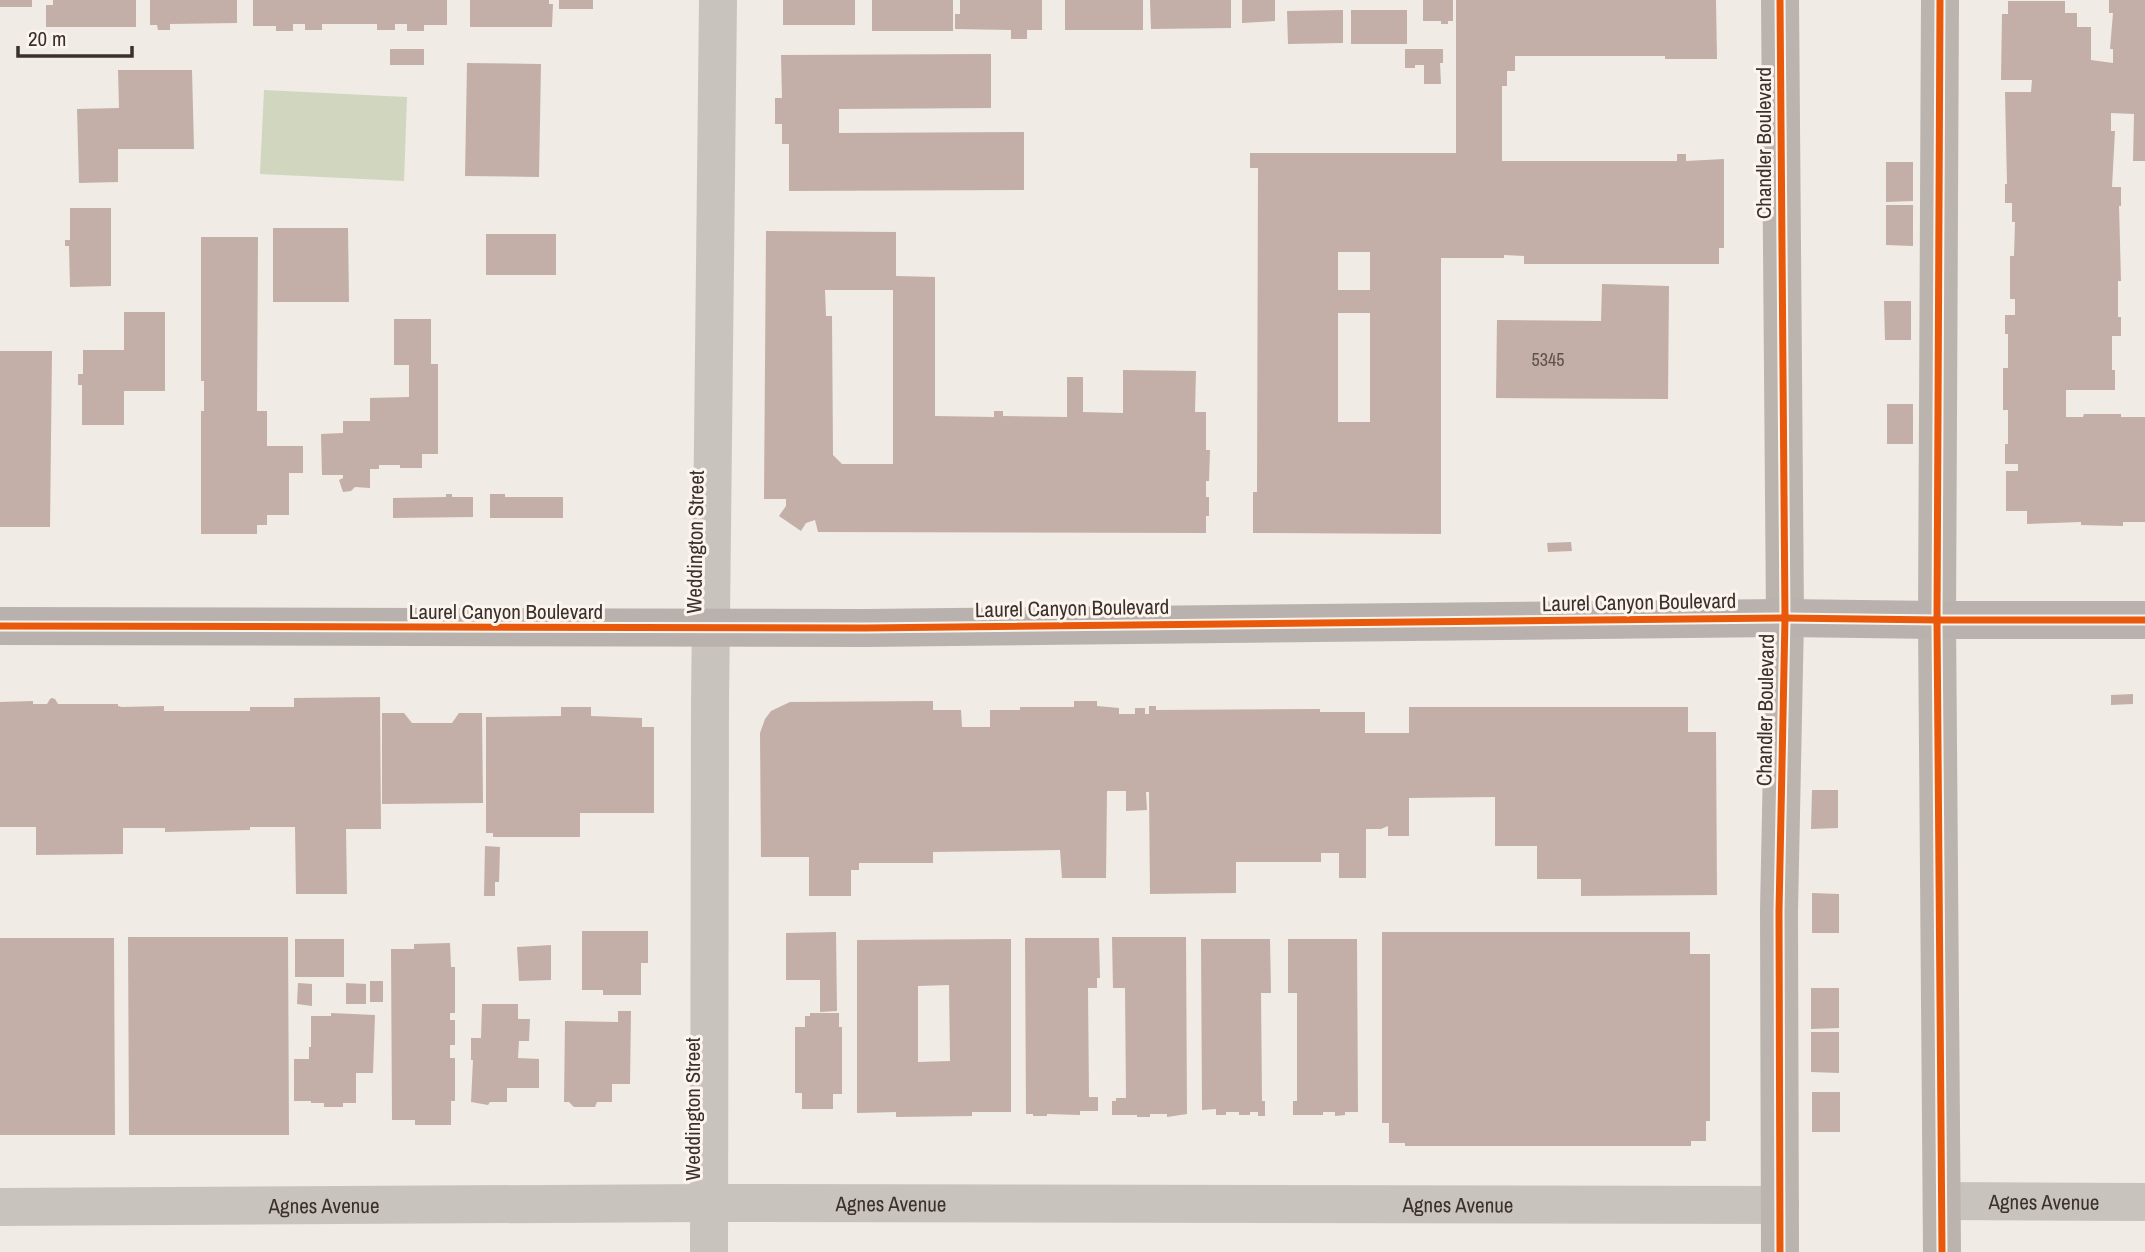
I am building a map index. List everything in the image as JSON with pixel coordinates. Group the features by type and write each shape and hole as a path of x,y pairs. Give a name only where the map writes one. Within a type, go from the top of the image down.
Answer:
{"main road":[{"name":"Laurel Canyon Boulevard","path":"0,626 711,629 1784,618 2145,620"}],"street":[{"name":"Weddington Street","path":"709,1252 711,629 718,0"},
{"name":"Chandler Boulevard","path":"1780,0 1784,618 1779,911 1780,1252"},
{"path":"1940,0 1937,620 1942,1252"},
{"name":"Agnes Avenue","path":"1942,1201 2145,1202"},
{"name":"Agnes Avenue","path":"0,1207 709,1203 1780,1205"}],"green space":[{"path":"264,90 407,97 404,181 260,174"}],"building":[{"path":"0,0 32,0 32,7 0,7"},
{"path":"53,0 136,0 136,27 46,27 46,5 53,5"},
{"path":"150,0 237,0 237,23 170,24 170,30 158,30 157,25 150,25"},
{"path":"253,0 447,0 447,25 424,25 424,31 407,31 407,24 395,24 395,30 377,30 377,24 322,24 322,30 305,30 305,24 293,24 293,31 276,31 276,26 253,26"},
{"path":"470,0 549,0 549,4 553,4 552,27 470,27"},
{"path":"559,0 593,0 593,9 559,9"},
{"path":"783,0 855,0 855,25 783,25"},
{"path":"872,0 953,0 953,31 872,31"},
{"path":"960,0 1042,0 1042,30 1027,30 1027,39 1011,39 1011,30 955,29 955,14 960,14"},
{"path":"1065,0 1143,0 1143,30 1065,30"},
{"path":"1150,0 1231,0 1231,28 1151,29"},
{"path":"1242,0 1275,0 1275,21 1242,23"},
{"path":"1423,0 1453,0 1453,21 1441,24 1441,21 1423,21"},
{"path":"1456,0 1716,0 1717,59 1665,59 1665,56 1515,56 1515,71 1507,71 1507,86 1502,86 1502,161 1677,161 1677,154 1686,154 1686,161 1724,159 1724,248 1719,248 1719,264 1524,264 1524,256 1504,255 1504,258 1441,258 1441,534 1253,533 1253,492 1257,492 1258,168 1250,168 1250,153 1456,153","holes":["1338,252 1370,252 1370,290 1338,290","1338,313 1370,313 1370,422 1338,422"]},
{"path":"2109,0 2145,0 2145,161 2133,161 2134,114 2111,113 2111,131 2115,131 2112,187 2121,187 2121,281 2118,281 2118,317 2121,317 2121,336 2112,336 2115,390 2066,390 2066,417 2121,414 2121,417 2145,417 2145,522 2123,522 2123,526 2081,525 2081,522 2027,524 2027,511 2006,511 2006,471 2018,471 2018,464 2005,464 2008,410 2003,410 2003,368 2008,368 2005,315 2015,315 2015,299 2010,299 2010,256 2014,256 2015,222 2012,222 2012,203 2005,203 2005,92 2031,92 2032,80 2001,80 2002,14 2008,14 2008,1 2065,1 2065,13 2077,13 2077,27 2091,27 2091,60 2113,63 2113,49 2110,49 2113,13 2109,13"},
{"path":"1343,10 1343,43 1288,44 1287,11"},
{"path":"1351,10 1407,10 1407,44 1351,44"},
{"path":"390,49 424,49 424,65 390,65"},
{"path":"1405,49 1443,49 1443,63 1440,63 1441,84 1424,84 1424,65 1405,68"},
{"path":"991,54 991,108 839,109 839,133 1024,132 1024,190 789,191 789,144 782,144 782,124 775,124 775,98 782,98 781,55"},
{"path":"467,63 541,64 539,177 465,176"},
{"path":"118,70 192,70 194,149 118,149 118,182 79,183 77,109 119,108"},
{"path":"1886,162 1913,162 1913,201 1886,202"},
{"path":"1886,205 1913,205 1913,246 1886,245"},
{"path":"70,208 111,208 111,286 70,287 69,246 65,246 65,240 70,240"},
{"path":"273,228 348,228 349,302 273,302"},
{"path":"766,231 896,232 896,276 935,277 935,416 994,417 994,411 1003,411 1003,416 1067,417 1067,377 1083,377 1083,412 1123,413 1123,370 1196,371 1195,412 1206,412 1206,450 1210,450 1209,481 1206,481 1209,516 1206,516 1206,533 818,532 815,520 806,523 801,531 779,516 786,506 786,499 764,499","holes":["825,290 893,290 893,464 842,464 833,455 832,316 826,316"]},
{"path":"486,234 556,234 556,275 486,275"},
{"path":"201,237 258,237 257,411 267,411 267,446 303,446 303,473 289,473 289,515 267,515 267,525 257,525 257,534 201,534 201,411 204,411 204,381 201,381"},
{"path":"1602,284 1669,286 1668,399 1496,398 1497,320 1601,321"},
{"path":"1884,301 1911,301 1911,340 1885,340"},
{"path":"124,312 165,312 165,391 124,391 124,425 82,425 82,385 78,385 78,374 83,374 83,350 124,350"},
{"path":"394,319 431,319 431,364 438,364 438,454 422,454 422,468 379,465 379,469 370,469 370,488 355,487 351,491 343,492 339,480 343,475 322,475 321,434 343,433 343,421 370,421 370,398 409,397 409,365 394,365"},
{"path":"0,351 52,351 50,527 0,527"},
{"path":"1887,404 1913,404 1913,444 1887,444"},
{"path":"446,494 452,494 452,497 473,497 473,517 393,518 393,498 446,497"},
{"path":"490,494 505,494 505,497 563,497 563,518 490,518"},
{"path":"1571,542 1572,551 1548,552 1547,543"},
{"path":"2133,694 2133,704 2111,705 2111,695"},
{"path":"380,697 381,829 346,829 347,894 296,894 295,827 165,832 165,828 123,828 123,854 36,855 36,827 0,827 0,702 33,701 33,704 47,704 52,698 58,704 164,706 164,711 250,711 250,707 294,707 294,698"},
{"path":"933,701 933,710 961,710 962,727 990,727 990,710 1074,707 1074,701 1097,701 1097,706 1119,708 1119,714 1135,714 1135,708 1145,708 1145,714 1149,714 1149,706 1156,706 1156,710 1320,709 1320,712 1365,712 1365,733 1409,733 1409,707 1688,707 1688,732 1716,732 1717,895 1581,896 1581,879 1537,879 1537,846 1495,846 1495,797 1409,798 1409,836 1388,836 1388,826 1366,829 1366,878 1339,878 1339,853 1321,853 1321,862 1236,862 1236,893 1150,894 1149,792 1146,792 1147,810 1126,811 1126,791 1107,791 1106,878 1062,878 1060,850 933,852 933,863 859,863 859,870 851,870 851,896 809,896 809,857 761,857 760,733 771,711 790,702"},
{"path":"561,707 591,707 591,716 642,718 642,727 654,727 654,813 580,813 580,837 493,837 493,833 486,833 486,717 561,716"},
{"path":"382,713 404,713 412,723 452,723 459,713 482,713 483,803 382,804"},
{"path":"1812,790 1838,790 1838,828 1811,829"},
{"path":"485,846 500,847 499,882 495,882 495,896 484,896"},
{"path":"1812,893 1839,894 1839,933 1812,933"},
{"path":"582,931 648,931 648,963 641,963 641,995 603,995 603,990 582,990"},
{"path":"836,932 837,1011 820,1012 820,980 786,980 786,933"},
{"path":"1382,932 1690,932 1690,954 1710,954 1710,1121 1706,1121 1706,1141 1691,1141 1691,1146 1405,1146 1405,1143 1389,1143 1389,1123 1382,1123"},
{"path":"128,937 288,937 289,1135 129,1135"},
{"path":"1112,937 1186,937 1187,1114 1167,1117 1167,1114 1150,1114 1150,1117 1112,1115 1112,1101 1126,1098 1125,988 1113,988"},
{"path":"0,938 114,938 115,1135 0,1135"},
{"path":"1025,938 1099,938 1100,978 1097,978 1097,988 1088,988 1089,1097 1098,1097 1098,1111 1080,1111 1080,1115 1026,1114"},
{"path":"295,939 344,939 344,977 295,977"},
{"path":"1011,939 1011,1112 972,1112 972,1116 896,1117 896,1112 857,1113 857,940","holes":["949,985 950,1061 918,1062 918,986"]},
{"path":"1201,939 1270,939 1271,993 1261,993 1262,1101 1265,1101 1265,1116 1258,1116 1258,1112 1250,1112 1250,1115 1226,1112 1226,1115 1216,1115 1216,1109 1202,1110"},
{"path":"1288,939 1357,939 1358,1112 1345,1112 1345,1115 1335,1116 1335,1112 1323,1112 1323,1115 1293,1115 1293,1101 1297,1101 1297,993 1288,993"},
{"path":"450,943 451,967 455,967 455,1013 450,1013 450,1020 455,1020 455,1045 450,1045 450,1058 455,1058 455,1101 451,1101 451,1125 415,1125 415,1120 392,1120 391,949 414,949 414,944"},
{"path":"551,945 551,980 519,981 517,947"},
{"path":"370,981 383,981 383,1002 370,1002"},
{"path":"298,983 312,984 312,1006 297,1004"},
{"path":"346,983 366,984 366,1004 346,1004"},
{"path":"1811,988 1839,988 1839,1028 1811,1029"},
{"path":"482,1004 518,1004 518,1019 530,1019 529,1041 519,1041 518,1058 539,1059 539,1088 507,1088 507,1102 490,1102 488,1105 471,1102 471,1038 481,1038"},
{"path":"618,1011 631,1011 630,1084 612,1084 612,1102 597,1102 595,1107 574,1107 569,1102 564,1102 565,1021 618,1022"},
{"path":"331,1013 375,1015 373,1073 356,1073 356,1103 343,1103 343,1107 324,1107 324,1103 294,1101 294,1059 309,1059 311,1016 331,1016"},
{"path":"810,1013 839,1013 839,1027 842,1027 842,1094 833,1094 833,1109 802,1109 802,1093 795,1093 795,1027 805,1027 805,1016 810,1016"},
{"path":"1811,1032 1839,1032 1839,1073 1811,1072"},
{"path":"1812,1092 1840,1092 1840,1132 1812,1132"}],"cycle path":[{"path":"1780,0 1785,618 1779,911 1780,1252"},
{"path":"1940,0 1937,620 1942,1252"},
{"path":"0,626 866,628 1785,618 2145,620"}]}
